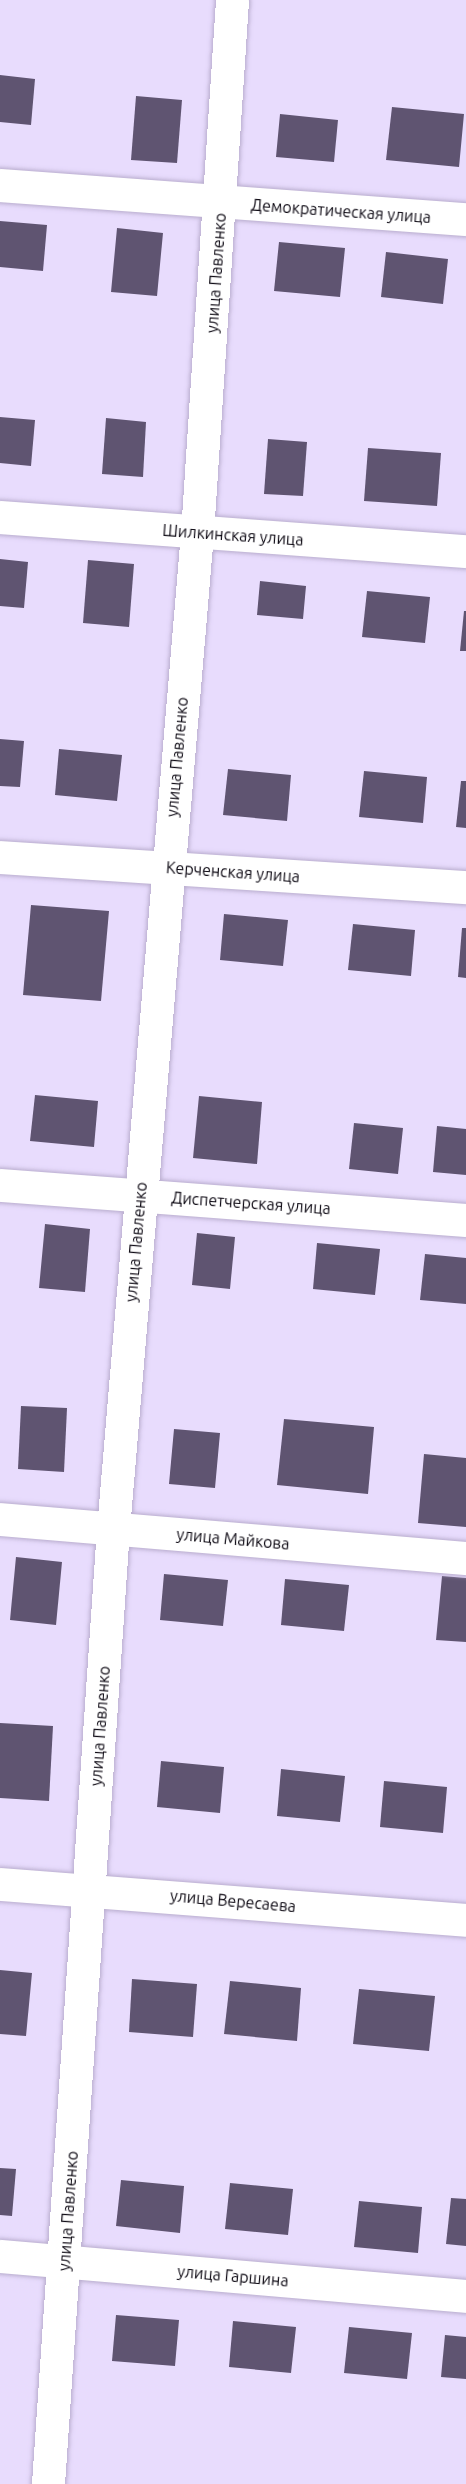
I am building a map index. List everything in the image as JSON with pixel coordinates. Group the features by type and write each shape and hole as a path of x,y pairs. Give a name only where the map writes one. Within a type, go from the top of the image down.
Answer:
{"street":[{"name":"улица Павленко","path":"48,2484 65,2261 113,1529 167,867 197,533 222,204 232,0"},
{"name":"Демократическая улица","path":"0,184 222,204 466,219"},
{"name":"Шилкинская улица","path":"0,516 197,533 466,551"},
{"name":"Керченская улица","path":"0,856 466,887"},
{"name":"Диспетчерская улица","path":"0,1185 466,1220"},
{"name":"улица Майкова","path":"0,1519 466,1558"},
{"name":"улица Вересаева","path":"0,1884 466,1920"},
{"name":"улица Гаршина","path":"0,2256 466,2296"}],"building":[{"path":"0,75 35,79 31,125 0,122"},
{"path":"136,96 182,100 177,163 131,160"},
{"path":"392,107 464,114 459,167 386,160"},
{"path":"280,114 338,120 334,162 276,157"},
{"path":"0,221 47,225 43,271 0,267"},
{"path":"117,228 163,233 157,296 111,292"},
{"path":"279,242 345,248 340,297 274,291"},
{"path":"386,252 448,259 443,304 381,297"},
{"path":"0,417 35,420 31,466 0,463"},
{"path":"106,418 146,422 143,477 102,474"},
{"path":"268,439 307,442 303,496 264,494"},
{"path":"368,448 441,453 437,506 364,501"},
{"path":"0,559 28,562 24,608 0,606"},
{"path":"88,560 134,564 129,627 83,623"},
{"path":"260,581 306,586 303,619 257,615"},
{"path":"367,591 430,597 425,643 362,637"},
{"path":"464,611 466,611 466,651 460,651"},
{"path":"0,739 24,741 20,787 0,786"},
{"path":"59,749 122,755 117,801 55,795"},
{"path":"228,769 291,775 287,821 223,815"},
{"path":"364,771 427,777 423,823 359,817"},
{"path":"461,781 466,781 466,828 456,827"},
{"path":"31,905 109,911 101,1001 23,995"},
{"path":"224,914 288,920 283,966 220,960"},
{"path":"353,924 415,930 411,976 348,970"},
{"path":"462,928 466,928 466,978 458,977"},
{"path":"35,1095 98,1101 94,1147 30,1141"},
{"path":"199,1096 262,1102 257,1164 193,1158"},
{"path":"354,1123 403,1128 398,1174 349,1169"},
{"path":"437,1126 466,1129 466,1175 433,1172"},
{"path":"45,1224 90,1229 85,1292 39,1288"},
{"path":"197,1233 235,1237 230,1289 192,1285"},
{"path":"317,1243 380,1249 375,1295 313,1289"},
{"path":"425,1254 466,1258 466,1304 420,1300"},
{"path":"21,1406 67,1408 64,1472 18,1469"},
{"path":"284,1419 374,1427 368,1494 277,1485"},
{"path":"174,1429 220,1433 215,1488 169,1484"},
{"path":"424,1454 466,1458 466,1527 418,1523"},
{"path":"16,1557 62,1562 56,1625 10,1620"},
{"path":"164,1574 228,1580 223,1626 160,1620"},
{"path":"442,1576 466,1578 466,1642 436,1640"},
{"path":"285,1579 349,1585 344,1631 281,1625"},
{"path":"0,1723 53,1726 49,1801 0,1798"},
{"path":"161,1761 224,1767 220,1813 157,1807"},
{"path":"281,1769 345,1776 340,1822 277,1816"},
{"path":"384,1781 447,1787 443,1833 380,1827"},
{"path":"0,1970 32,1973 26,2036 0,2034"},
{"path":"132,1979 197,1984 193,2037 129,2032"},
{"path":"230,1981 301,1988 297,2041 224,2034"},
{"path":"359,1989 435,1996 429,2051 353,2044"},
{"path":"0,2168 16,2169 12,2216 0,2215"},
{"path":"121,2180 184,2186 180,2233 116,2226"},
{"path":"230,2183 293,2189 288,2235 225,2229"},
{"path":"451,2198 466,2199 466,2246 446,2244"},
{"path":"359,2201 422,2207 418,2253 354,2247"},
{"path":"116,2315 179,2320 175,2366 112,2361"},
{"path":"233,2321 296,2327 291,2373 229,2367"},
{"path":"349,2327 412,2333 407,2379 344,2373"},
{"path":"445,2335 466,2337 466,2379 441,2377"}]}
